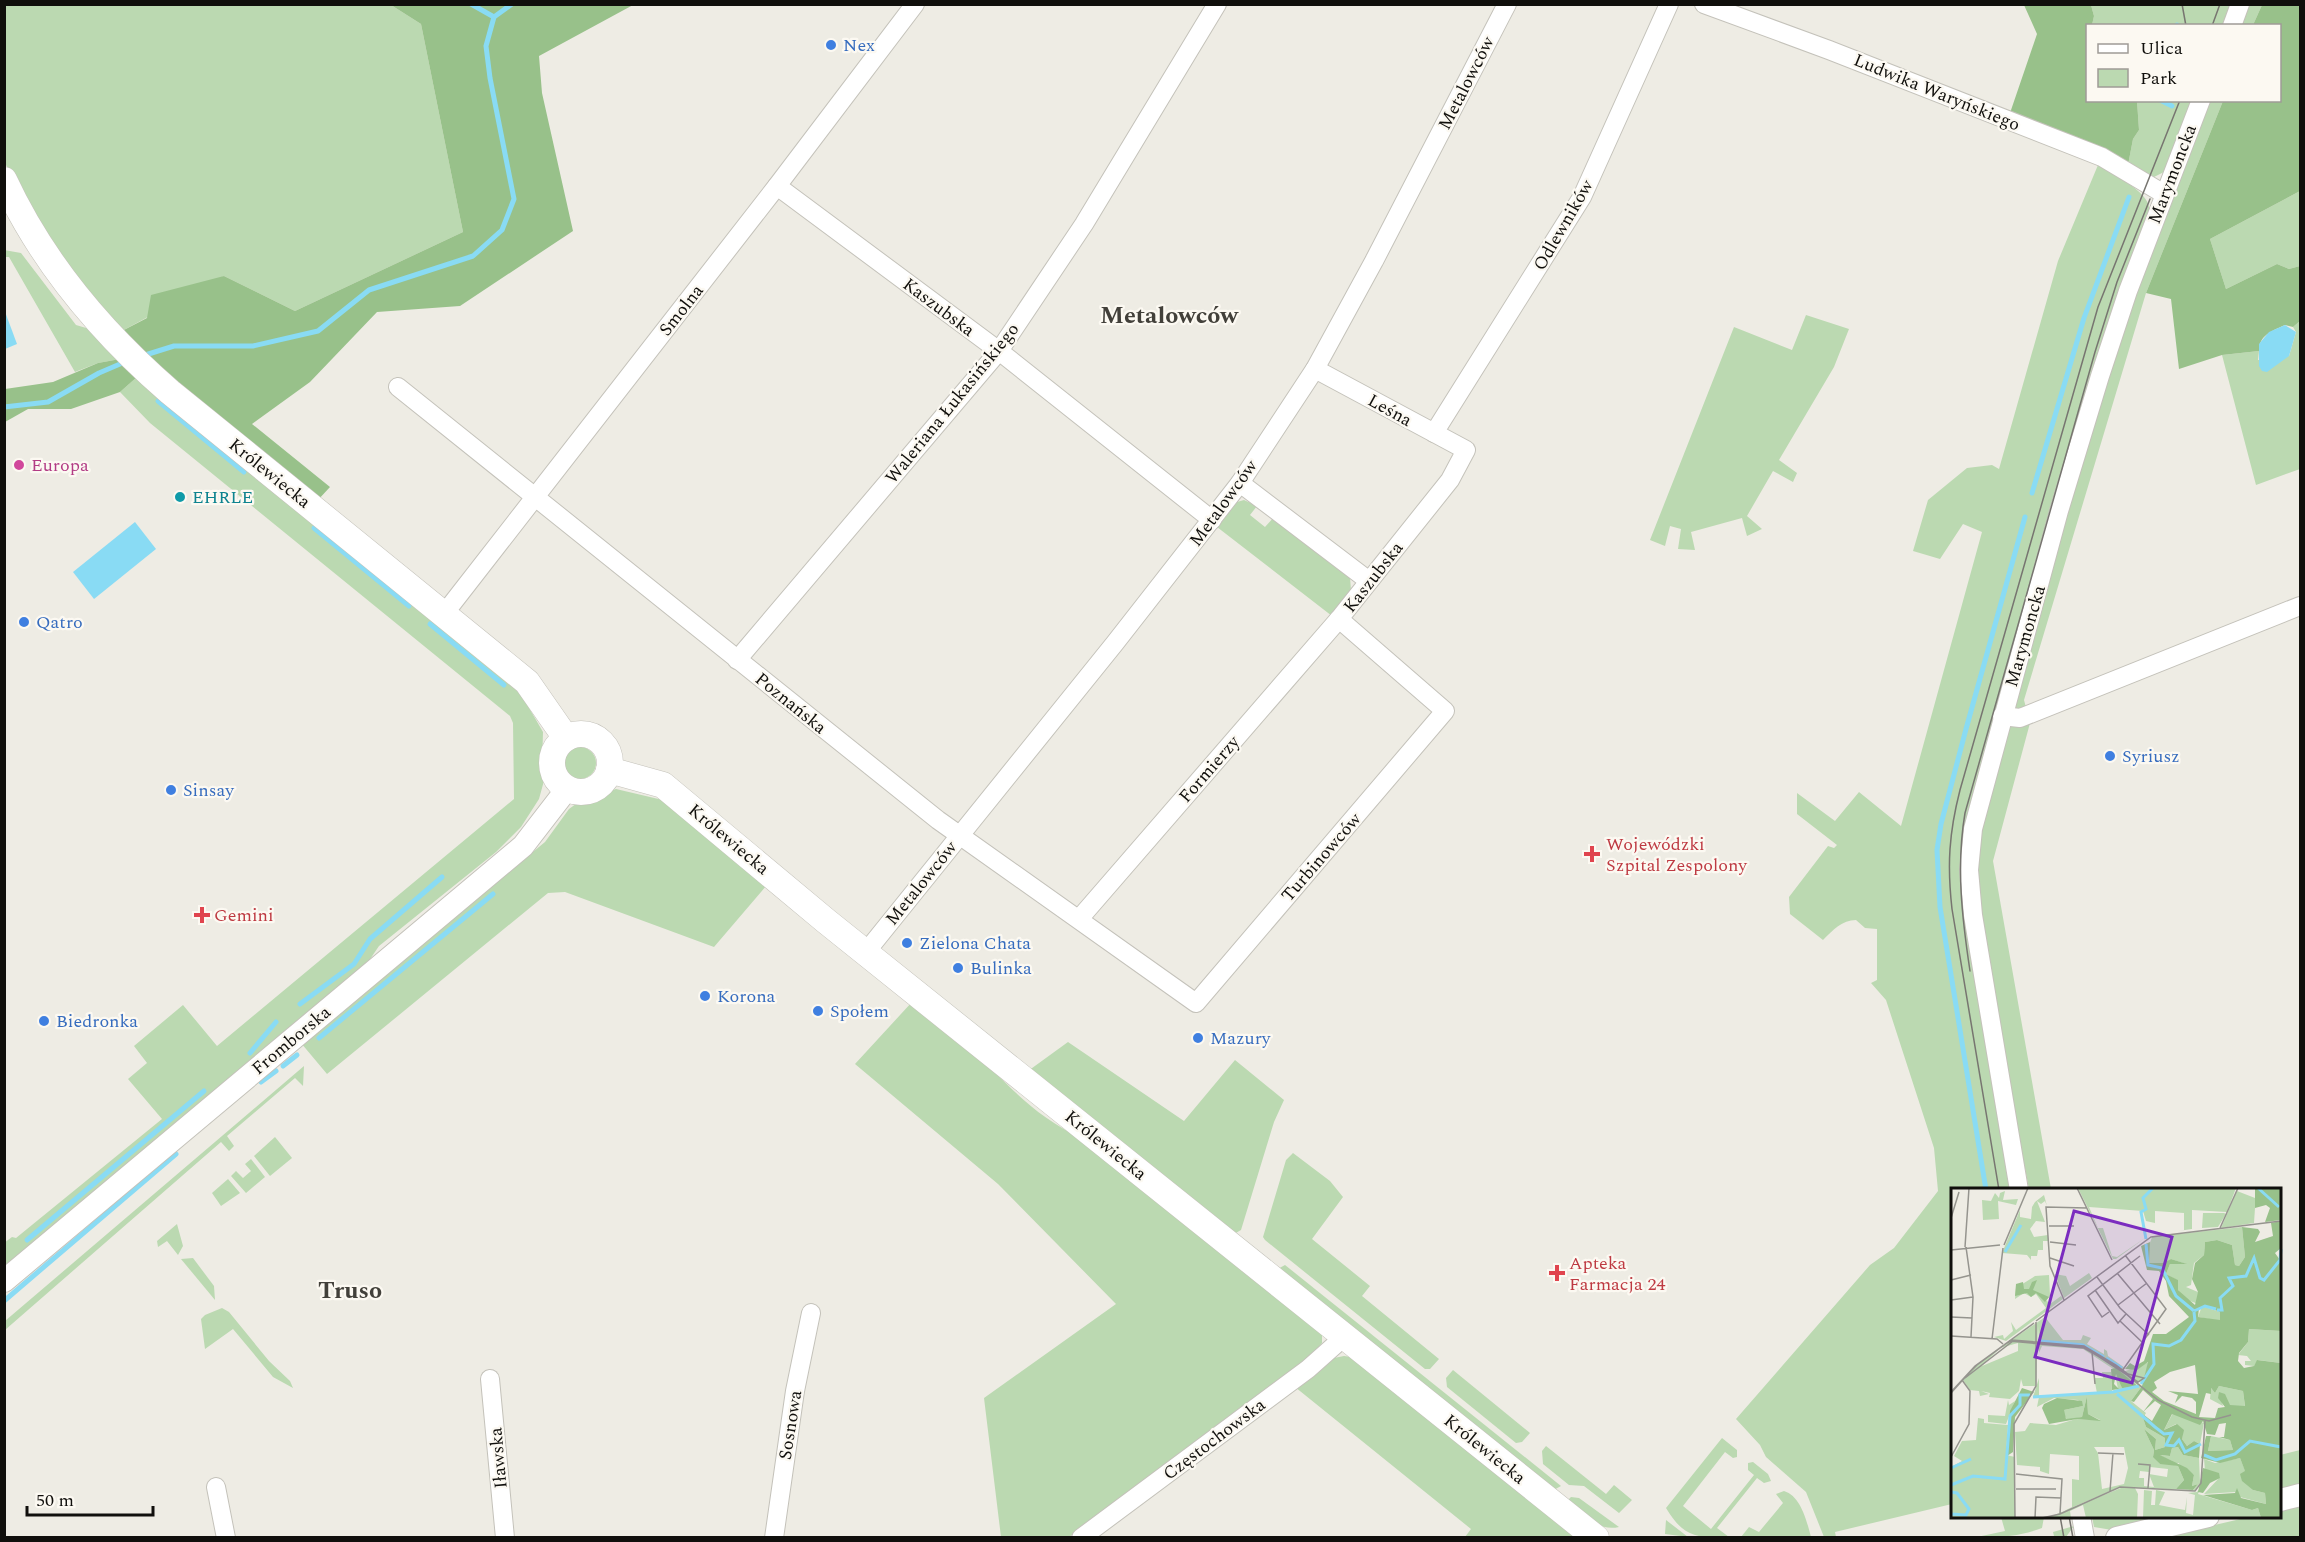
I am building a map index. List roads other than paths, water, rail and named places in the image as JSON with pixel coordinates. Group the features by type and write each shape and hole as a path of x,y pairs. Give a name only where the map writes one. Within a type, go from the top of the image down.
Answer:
{"main road":[{"name":"Królewiecka","path":"4,180 61,274 133,359 527,682 566,738"},
{"path":"588,735 598,740 605,748 609,770 600,785 592,790 575,792 567,789 556,778 551,764 555,749 566,738 588,735"},
{"name":"Królewiecka","path":"609,770 663,785 866,952 1596,1538"}],"street":[{"name":"Smolna","path":"444,614 777,186 915,4"},
{"name":"Waleriana Łukasińskiego","path":"738,660 999,351 1084,224 1217,4"},
{"name":"Metalowców","path":"866,952 1240,483 1315,369 1374,261 1507,4"},
{"name":"Odlewników","path":"1434,433 1582,197 1669,4"},
{"name":"Ludwika Waryńskiego","path":"1704,4 1829,50 2102,157 2164,194"},
{"path":"2233,24 2240,4"},
{"name":"Marymoncka","path":"2019,1188 1976,938 1969,870 1979,800 2100,376 2164,194 2200,102"},
{"name":"Kaszubska","path":"777,186 999,351 1212,520"},
{"name":"Leśna","path":"1315,369 1466,450"},
{"name":"Poznańska","path":"398,387 959,836 1196,1003"},
{"name":"Kaszubska","path":"1445,711 1339,619 1450,480 1466,450"},
{"path":"1240,483 1369,581"},
{"path":"2002,716 2020,718 2301,606"},
{"name":"Formierzy","path":"1079,919 1339,619"},
{"name":"Turbinowców","path":"1196,1003 1445,711"},
{"name":"Fromborska","path":"4,1281 523,846 567,789"},
{"name":"Sosnowa","path":"774,1538 795,1391 811,1313"},
{"name":"Częstochowska","path":"1082,1538 1308,1369 1344,1337"},
{"name":"Iławska","path":"490,1378 505,1538"},
{"path":"216,1487 226,1538"},
{"path":"2281,1500 2301,1495"},
{"path":"2080,1518 2085,1538"},
{"path":"2117,1538 2200,1518"}],"water":[{"path":"4,309 17,344 5,349 4,349"},
{"path":"2285,325 2296,332 2289,356 2267,372 2262,371 2259,366 2259,344 2269,332"},
{"path":"135,522 156,549 94,599 73,572"}],"waterway":[{"path":"471,4 494,17"},
{"path":"142,356 174,346 253,346 318,331 369,290 473,256 502,230 514,199 490,78 486,46 494,17 512,4"},
{"path":"2164,102 2172,106"},
{"path":"2032,493 2084,318 2129,197"},
{"path":"4,407 48,402 99,373 127,361"},
{"path":"158,401 244,472"},
{"path":"1986,1188 1940,907 1937,850 1941,824 1966,729 2025,517"},
{"path":"314,528 409,606"},
{"path":"430,624 504,685"},
{"path":"300,1004 354,964 370,939 442,877"},
{"path":"319,1038 493,894"},
{"path":"250,1053 276,1022"},
{"path":"283,1066 297,1055"},
{"path":"261,1082 276,1071"},
{"path":"27,1240 204,1091"},
{"path":"4,1301 176,1154"}],"tram line":[{"path":"2182,4 2186,24"},
{"path":"2213,24 2220,4"},
{"path":"1999,1188 1952,909 1949,863 1953,821 2098,307 2179,102"},
{"path":"1970,971 1961,892 1962,833 1965,813 2095,352 2117,282 2150,199"},
{"path":"2060,1518 2064,1538"},
{"path":"2069,1518 2073,1538"}],"place":[{"name":"Nex","path":"831,45"},
{"name":"Europa","path":"19,465"},
{"name":"EHRLE","path":"180,497"},
{"name":"Qatro","path":"24,622"},
{"name":"Syriusz","path":"2110,756"},
{"name":"Sinsay","path":"171,790"},
{"name":"Wojewódzki Szpital Zespolony","path":"1592,854"},
{"name":"Gemini","path":"202,915"},
{"name":"Zielona Chata","path":"907,943"},
{"name":"Bulinka","path":"958,968"},
{"name":"Korona","path":"705,996"},
{"name":"Społem","path":"818,1011"},
{"name":"Biedronka","path":"44,1021"},
{"name":"Mazury","path":"1198,1038"},
{"name":"Apteka Farmacja 24","path":"1557,1273"}],"district":[{"name":"Metalowców","path":"1169,315"},
{"name":"Truso","path":"350,1290"}]}
